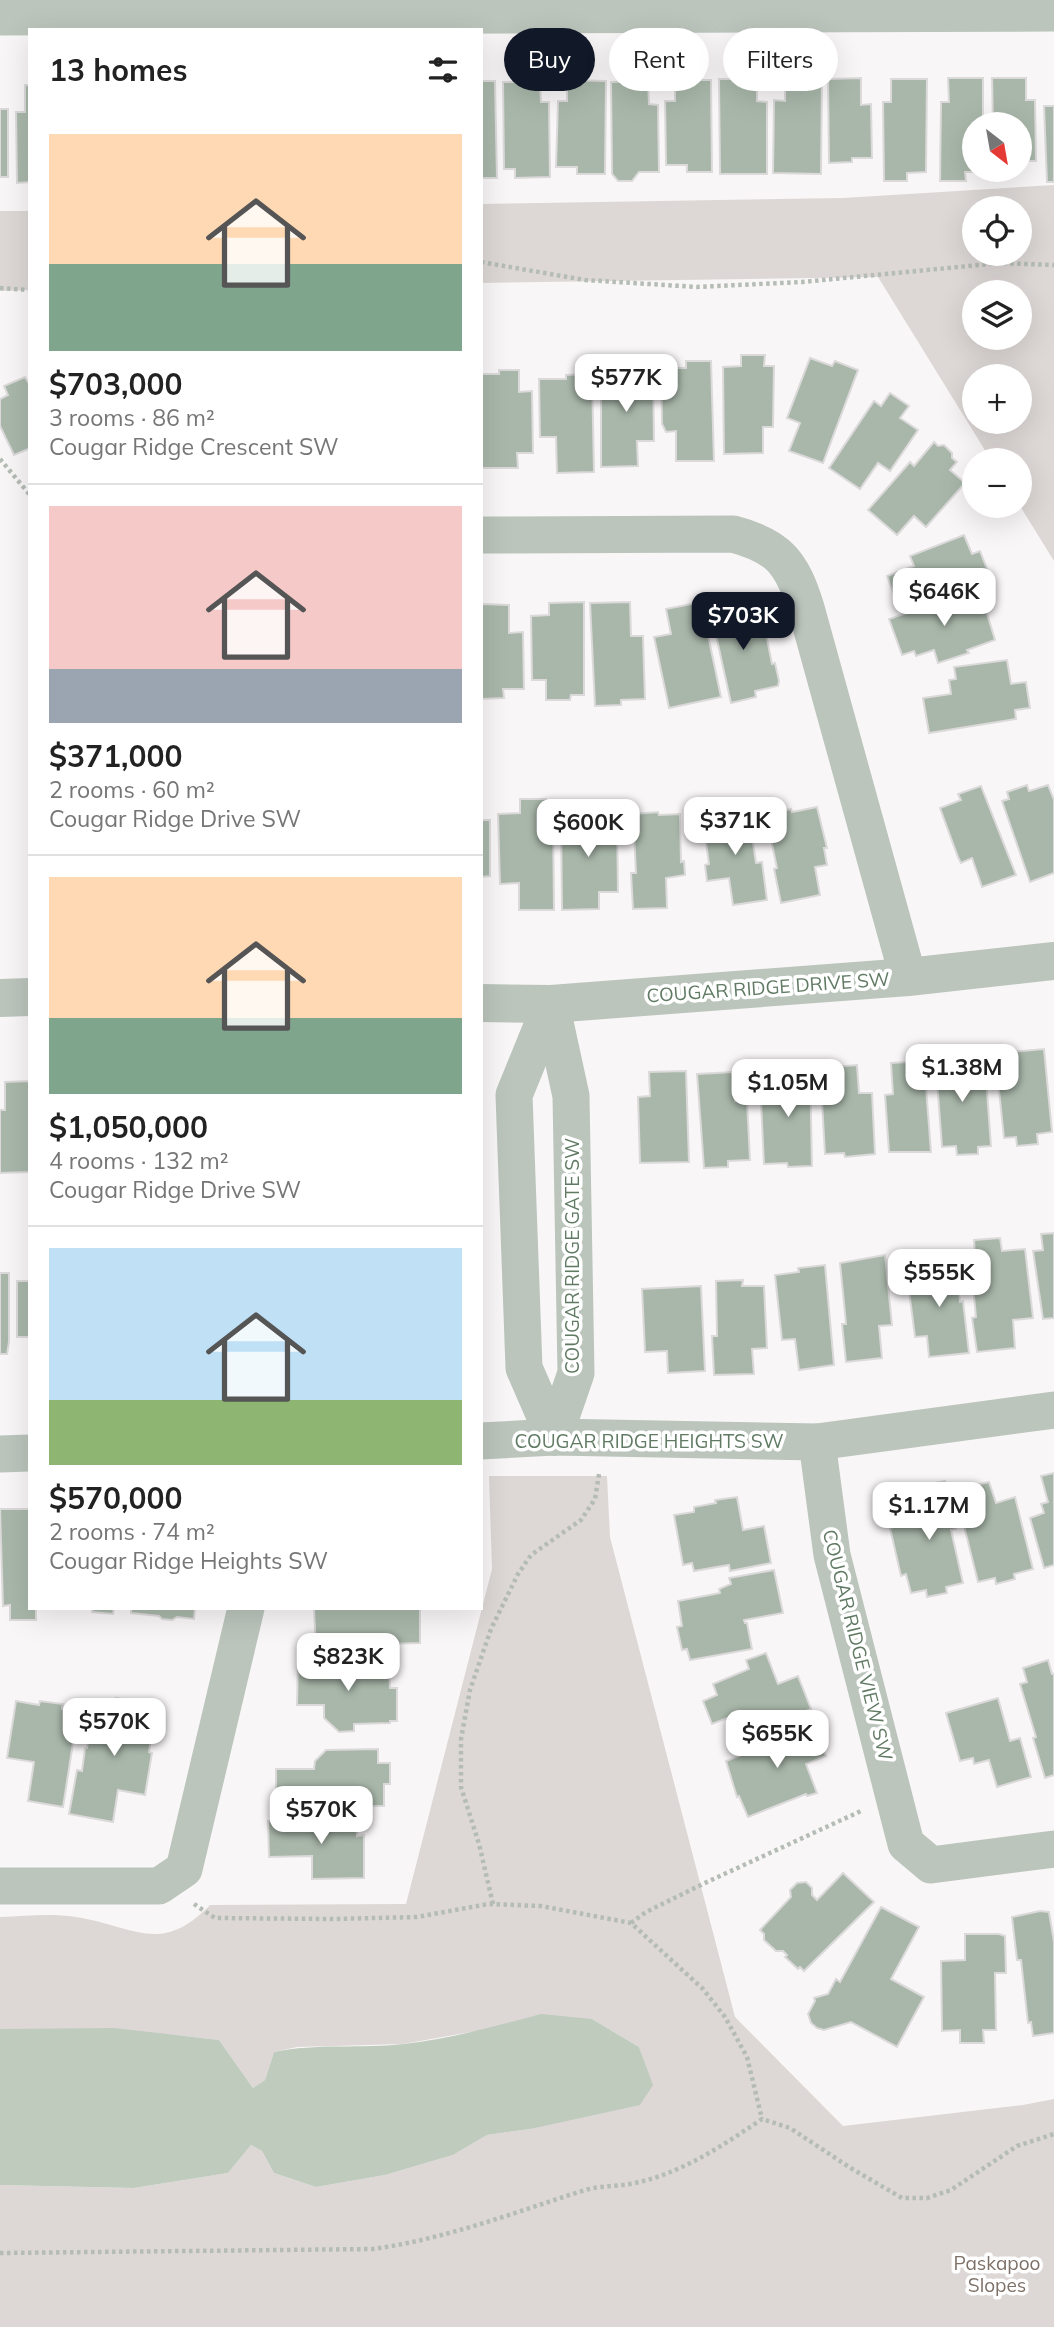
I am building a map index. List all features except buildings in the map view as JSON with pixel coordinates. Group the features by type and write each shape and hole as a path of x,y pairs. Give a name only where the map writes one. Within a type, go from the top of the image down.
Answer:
{"street":[{"path":"0,17 307,8 857,7 1054,13"},
{"path":"483,535 733,534 758,540 780,556 797,581 806,608 908,977"},
{"name":"COUGAR RIDGE DRIVE SW","path":"483,1003 551,1004 908,977 1054,961"},
{"path":"0,998 28,997"},
{"path":"551,1004 514,1095 524,1368 554,1437"},
{"name":"COUGAR RIDGE GATE SW","path":"551,1004 571,1096 576,1373 554,1437"},
{"path":"817,1442 1054,1410"},
{"name":"COUGAR RIDGE HEIGHTS SW","path":"483,1441 554,1437 817,1442"},
{"name":"COUGAR RIDGE VIEW SW","path":"817,1442 832,1555 906,1844 931,1865 1054,1849"},
{"path":"0,1454 28,1453"},
{"path":"0,1886 159,1886 184,1869 246,1610"}],"path":[{"path":"483,262 585,280 697,287 802,282 1000,263 1054,265"},
{"path":"0,288 28,290"},
{"path":"0,459 28,493"},
{"path":"493,1904 479,1844 461,1787 461,1739 470,1690 491,1629 518,1574 531,1555 581,1520 595,1499 599,1438"},
{"path":"631,1923 646,1912 849,1815 869,1808 899,1811"},
{"path":"159,1886 215,1918 417,1917 493,1904 541,1906 631,1923 703,1989 725,2017 747,2057 762,2119"},
{"path":"762,2119 790,2128 902,2198 927,2198 951,2190 1017,2146 1054,2134"},
{"path":"0,2253 373,2249 412,2244 597,2186 633,2184 682,2168 727,2143 762,2119"}],"green space":[{"path":"1054,185 1054,561 1027,518 1032,518 1032,448 984,448 975,434 1032,434 1032,364 962,364 962,413 878,277 483,283 483,204 843,198"},
{"path":"0,211 28,211 28,290 0,291"},
{"name":"Paskapoo Slopes","path":"489,1476 607,1476 610,1537 735,2017 843,2126 1054,2099 1054,2327 0,2327 0,2185 134,2188 228,2173 251,2145 262,2151 274,2173 316,2187 385,2175 453,2155 487,2135 530,2129 652,2085 639,2047 592,2019 471,2032 403,2044 297,2047 274,2052 265,2080 253,2088 219,2040 183,2036 0,2029 0,1917 67,1916 146,1934 161,1934 177,1930 193,1921 210,1905 406,1904 492,1569"}],"shaded area":[{"path":"541,2014 592,2019 639,2047 653,2085 640,2105 530,2129 487,2135 453,2155 385,2175 316,2187 274,2173 262,2151 251,2145 228,2173 134,2188 0,2185 0,2029 114,2028 219,2040 253,2088 265,2080 274,2052 421,2042"}]}
